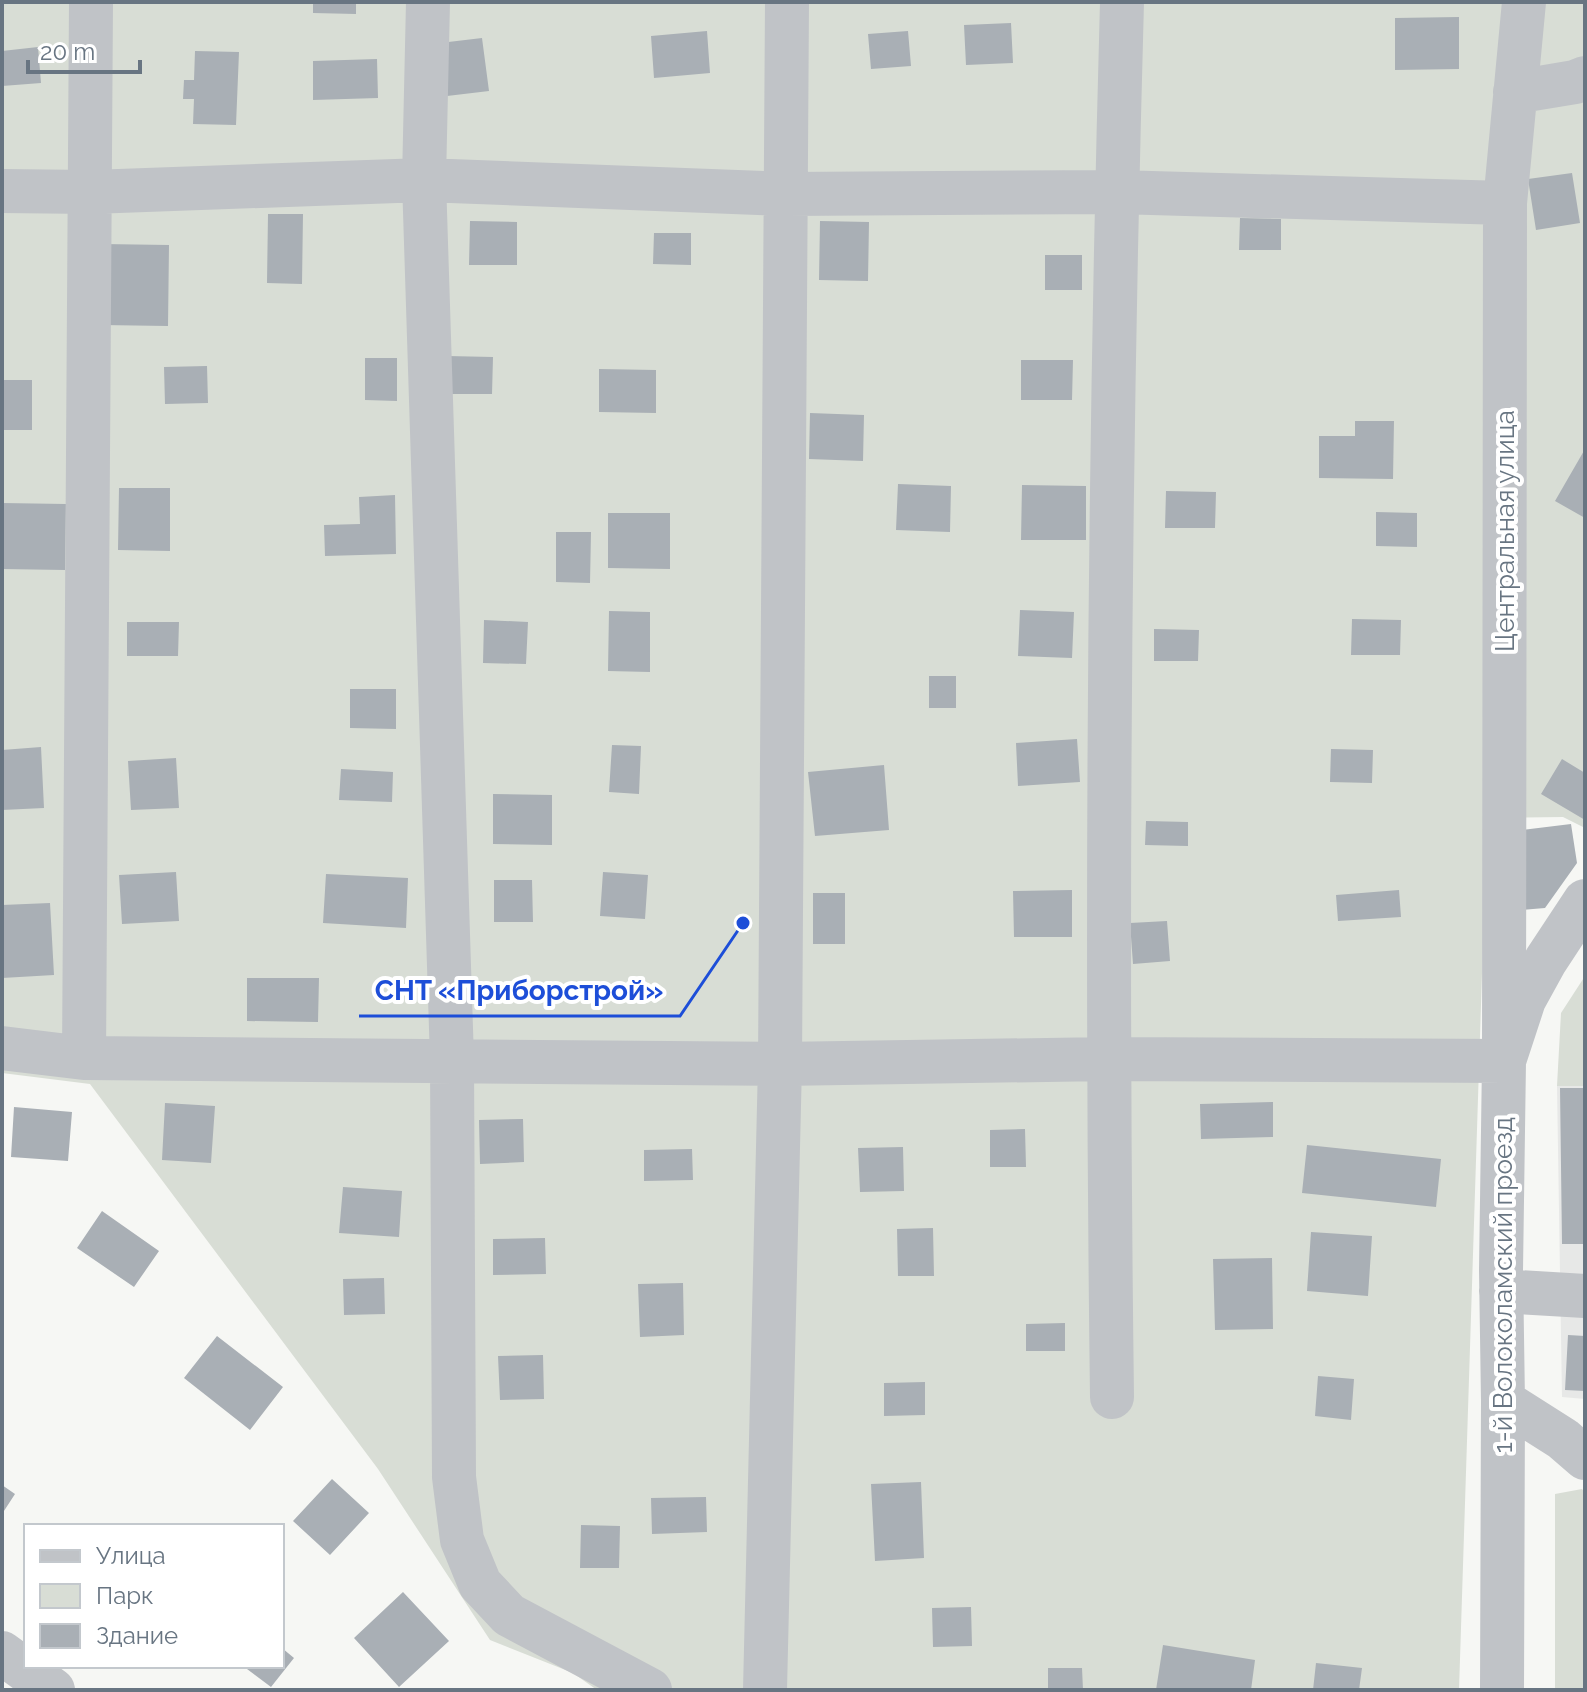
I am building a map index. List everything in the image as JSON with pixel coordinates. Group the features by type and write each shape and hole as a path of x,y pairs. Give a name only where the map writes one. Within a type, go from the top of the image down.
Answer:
{"street":[{"path":"84,1058 91,2"},
{"path":"428,2 424,180 452,1060 454,1477 462,1540 480,1584 509,1615 650,1690"},
{"path":"765,1690 780,1064 787,2"},
{"path":"1112,1397 1108,1059 1117,192 1122,2"},
{"name":"Центральная улица","path":"1504,1061 1505,203 1524,2"},
{"path":"1515,92 1585,78"},
{"path":"2,191 91,192 424,180 787,194 1117,192 1505,203"},
{"name":"1-й Волоколамский проезд","path":"1502,1690 1504,1061 1524,1000 1585,901"},
{"path":"2,1048 84,1058 780,1064 1108,1059 1504,1061"},
{"path":"1501,1291 1585,1296"},
{"path":"1503,1401 1563,1439 1585,1458"},
{"path":"2,1653 52,1690"}],"shaded area":[{"path":"1557,1086 1585,1086 1585,1399 1562,1397"}],"green space":[{"path":"2,2 1585,2 1585,828 1563,817 1487,818 1459,1690 597,1690 573,1673 490,1640 378,1469 90,1084 2,1073"},
{"path":"1585,976 1585,1086 1557,1086 1561,1013"},
{"path":"1582,1489 1585,1493 1585,1690 1555,1690 1555,1494"}],"building":[{"path":"313,2 356,2 356,14 313,13"},
{"path":"1459,17 1459,69 1395,70 1395,18"},
{"path":"1011,23 1013,63 966,65 964,25"},
{"path":"707,31 710,73 654,78 651,36"},
{"path":"908,31 911,66 871,69 868,34"},
{"path":"482,38 489,91 447,96 440,43"},
{"path":"38,47 41,83 2,86 2,51"},
{"path":"195,51 239,52 236,125 193,124 194,99 183,99 184,80 194,80"},
{"path":"377,59 378,98 313,100 313,61"},
{"path":"1572,173 1580,223 1536,230 1528,179"},
{"path":"268,214 303,214 302,284 267,283"},
{"path":"1240,218 1281,219 1281,250 1239,250"},
{"path":"470,221 517,222 517,265 469,265"},
{"path":"820,221 869,222 868,281 819,280"},
{"path":"654,233 691,233 691,265 653,264"},
{"path":"102,244 169,245 168,326 102,325"},
{"path":"1045,255 1082,255 1082,290 1045,290"},
{"path":"447,356 493,357 492,394 446,394"},
{"path":"365,358 397,358 397,401 365,400"},
{"path":"1021,360 1073,360 1072,400 1021,400"},
{"path":"207,366 208,403 165,404 164,367"},
{"path":"599,369 656,370 656,413 599,412"},
{"path":"2,380 32,380 32,430 2,430"},
{"path":"810,413 864,415 863,461 809,459"},
{"path":"1355,421 1394,421 1393,479 1319,478 1319,436 1355,436"},
{"path":"1585,449 1585,518 1555,501"},
{"path":"898,484 951,486 950,532 896,530"},
{"path":"1022,485 1086,486 1086,540 1021,540"},
{"path":"119,488 170,488 170,551 118,550"},
{"path":"1166,491 1216,492 1215,528 1165,528"},
{"path":"395,495 396,554 325,556 324,525 360,524 359,497"},
{"path":"2,503 66,504 65,570 2,569"},
{"path":"1376,512 1417,513 1417,547 1376,546"},
{"path":"608,513 670,513 670,569 608,568"},
{"path":"556,532 591,532 590,583 556,582"},
{"path":"1020,610 1074,612 1072,658 1018,656"},
{"path":"609,611 650,612 650,672 608,671"},
{"path":"1352,619 1401,620 1400,655 1351,655"},
{"path":"484,620 528,622 526,664 483,663"},
{"path":"127,622 179,622 178,656 127,656"},
{"path":"1154,629 1199,630 1198,661 1154,661"},
{"path":"929,676 956,676 956,708 929,708"},
{"path":"350,689 396,689 396,729 350,728"},
{"path":"1077,739 1080,782 1018,786 1016,743"},
{"path":"612,745 641,746 639,794 609,792"},
{"path":"41,747 44,808 2,810 2,750"},
{"path":"1331,749 1373,750 1372,783 1330,782"},
{"path":"176,758 179,808 131,810 128,761"},
{"path":"1562,759 1585,773 1585,820 1541,794"},
{"path":"884,765 889,830 815,836 808,772"},
{"path":"341,769 393,772 392,802 339,800"},
{"path":"493,794 552,795 552,845 493,844"},
{"path":"1146,821 1188,822 1188,846 1145,845"},
{"path":"1571,824 1577,863 1545,908 1511,911 1506,832"},
{"path":"176,872 179,921 122,924 119,875"},
{"path":"603,872 648,875 645,919 600,916"},
{"path":"326,874 408,878 406,928 323,923"},
{"path":"494,880 532,880 533,922 494,922"},
{"path":"1072,890 1072,937 1014,937 1013,891"},
{"path":"1399,890 1401,917 1338,921 1336,895"},
{"path":"813,893 845,893 845,944 813,944"},
{"path":"50,903 54,975 2,978 2,905"},
{"path":"1167,921 1170,961 1133,964 1130,923"},
{"path":"247,978 319,978 318,1022 247,1021"},
{"path":"1560,1088 1585,1088 1585,1244 1562,1244"},
{"path":"1273,1102 1273,1137 1201,1139 1200,1104"},
{"path":"165,1103 215,1106 211,1163 162,1160"},
{"path":"14,1107 72,1112 68,1161 11,1157"},
{"path":"523,1119 524,1162 480,1164 479,1120"},
{"path":"1025,1129 1026,1167 990,1167 990,1130"},
{"path":"1307,1145 1441,1159 1436,1207 1302,1193"},
{"path":"903,1147 904,1191 860,1192 858,1148"},
{"path":"692,1149 693,1180 644,1181 644,1150"},
{"path":"343,1187 402,1191 399,1237 339,1233"},
{"path":"102,1211 159,1251 134,1287 77,1248"},
{"path":"933,1228 934,1276 898,1276 897,1229"},
{"path":"1311,1232 1372,1236 1368,1296 1307,1291"},
{"path":"545,1238 546,1274 493,1275 493,1239"},
{"path":"1272,1258 1273,1329 1215,1330 1213,1259"},
{"path":"384,1278 385,1314 344,1315 343,1279"},
{"path":"683,1283 684,1335 640,1337 638,1284"},
{"path":"1065,1323 1065,1351 1026,1351 1026,1324"},
{"path":"1568,1335 1585,1336 1585,1391 1565,1390"},
{"path":"217,1336 283,1387 250,1430 184,1378"},
{"path":"543,1355 544,1399 500,1400 498,1356"},
{"path":"1318,1376 1354,1379 1351,1420 1315,1416"},
{"path":"925,1382 925,1415 884,1416 884,1383"},
{"path":"332,1479 369,1513 330,1555 293,1521"},
{"path":"921,1482 924,1558 875,1561 871,1484"},
{"path":"2,1485 15,1494 2,1514"},
{"path":"706,1497 707,1532 652,1534 651,1498"},
{"path":"581,1525 620,1526 619,1568 580,1568"},
{"path":"403,1592 449,1641 399,1687 354,1638"},
{"path":"971,1607 972,1646 933,1647 932,1608"},
{"path":"1163,1645 1255,1660 1251,1690 1156,1690"},
{"path":"284,1650 294,1658 271,1687 246,1668 284,1668"},
{"path":"1316,1663 1362,1668 1359,1690 1313,1690"},
{"path":"1048,1668 1082,1668 1083,1690 1048,1690"}],"place":[{"name":"СНТ «Приборстрой»","path":"743,923"}]}
